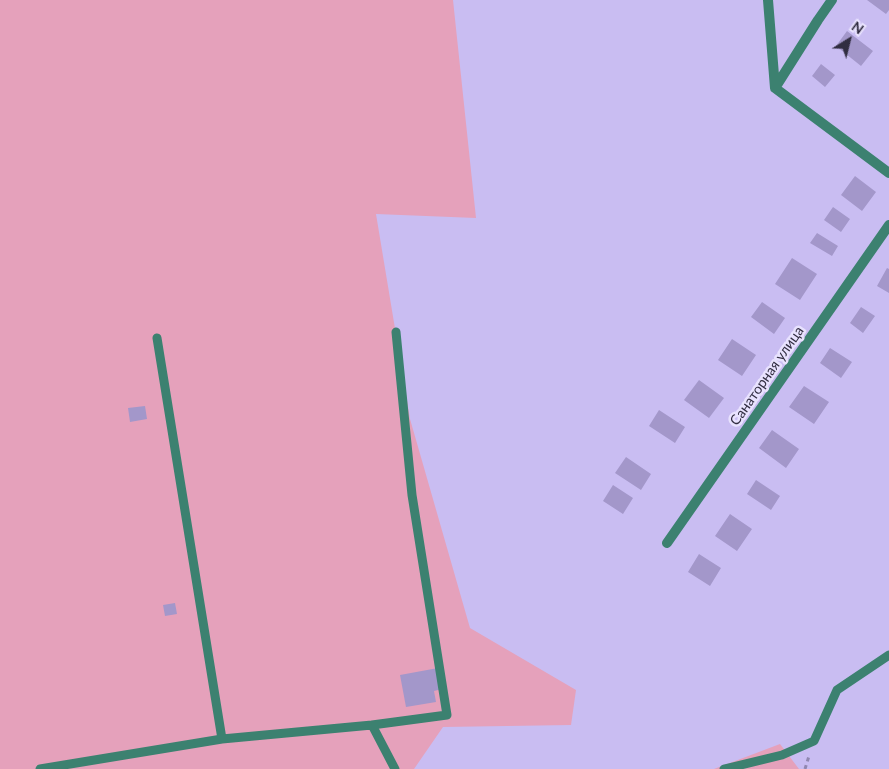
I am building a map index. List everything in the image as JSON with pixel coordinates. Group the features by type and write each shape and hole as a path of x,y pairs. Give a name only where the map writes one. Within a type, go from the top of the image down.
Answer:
{"street":[{"path":"768,0 775,88 889,173"},
{"path":"775,88 832,0"},
{"name":"Санаторная улица","path":"667,543 889,225"}],"lane":[{"path":"40,769 222,739 372,726 447,715 412,495 396,332"},
{"path":"157,338 222,739"},
{"path":"724,769 782,755 814,741 837,690 889,655"},
{"path":"372,726 395,769"}],"shaded area":[{"path":"0,0 453,0 476,218 376,214 410,419 470,628 576,690 571,725 443,727 414,769 0,769"},
{"path":"780,744 799,769 714,769"}],"building":[{"path":"867,0 889,0 889,10 886,14"},
{"path":"847,31 873,51 861,66 836,46"},
{"path":"821,64 835,75 825,87 812,76"},
{"path":"855,176 876,192 862,211 841,195"},
{"path":"833,207 850,219 841,232 824,220"},
{"path":"817,233 838,246 832,256 810,243"},
{"path":"792,258 817,274 800,300 775,284"},
{"path":"887,268 889,269 889,293 877,286"},
{"path":"762,302 785,318 774,334 751,317"},
{"path":"861,307 875,316 863,333 850,323"},
{"path":"732,339 756,355 742,376 718,360"},
{"path":"830,348 852,362 841,378 820,363"},
{"path":"699,380 724,398 709,418 684,400"},
{"path":"804,386 829,402 814,424 789,407"},
{"path":"145,406 147,419 130,422 128,408"},
{"path":"659,410 685,427 675,443 649,426"},
{"path":"772,430 799,449 786,468 759,448"},
{"path":"626,457 651,474 641,490 615,473"},
{"path":"756,480 780,496 771,510 747,494"},
{"path":"613,485 633,498 623,514 603,501"},
{"path":"730,514 752,529 737,551 715,536"},
{"path":"699,554 721,568 710,586 688,572"},
{"path":"175,603 177,614 165,616 163,605"},
{"path":"438,668 442,689 434,691 436,702 406,707 400,675"}]}
